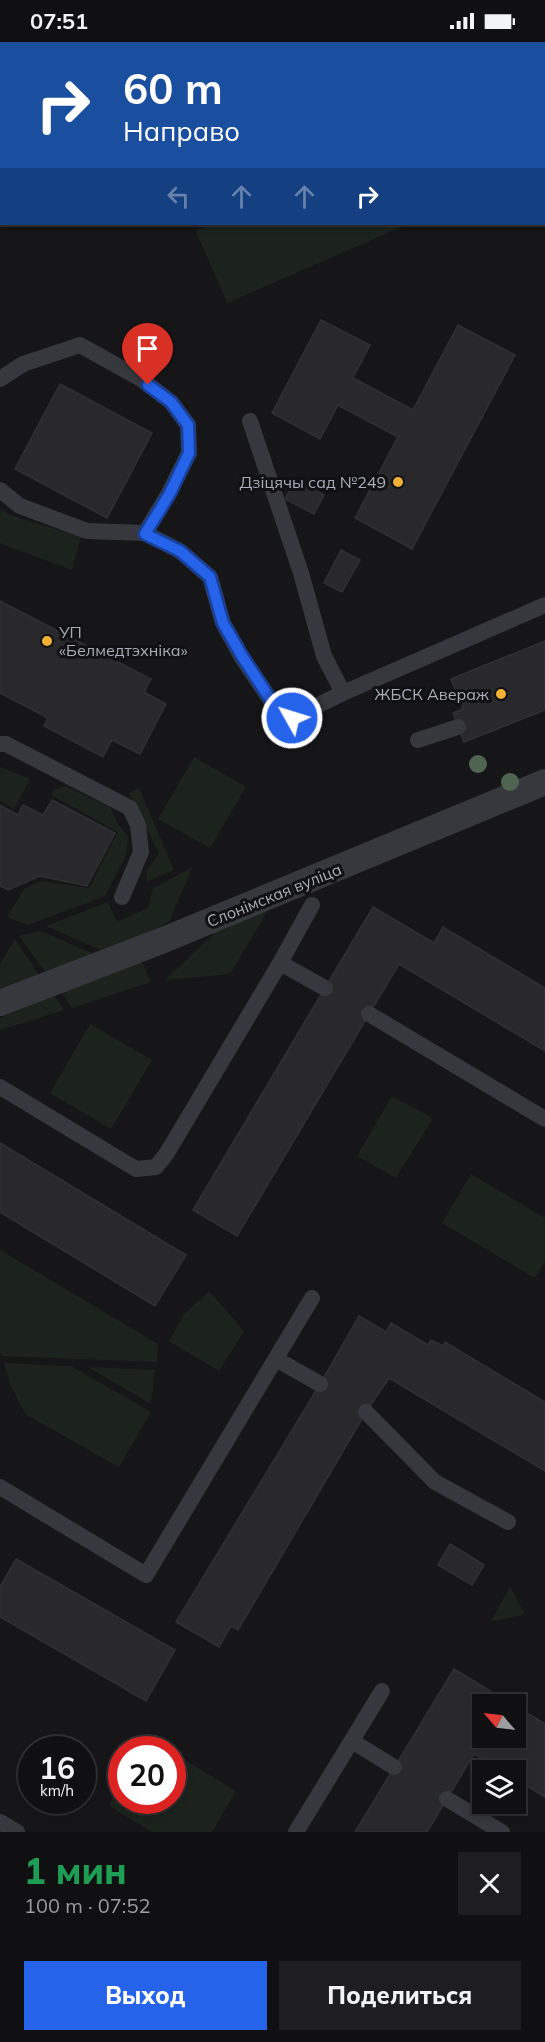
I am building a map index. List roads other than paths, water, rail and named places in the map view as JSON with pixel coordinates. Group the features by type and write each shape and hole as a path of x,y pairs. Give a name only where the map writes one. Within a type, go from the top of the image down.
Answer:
{"street":[{"name":"Слонімская вуліца","path":"0,1003 166,939 545,782"}],"lane":[{"path":"0,379 23,364 80,345 141,379 171,402 188,425 189,453 170,493 145,534"},
{"path":"250,421 301,573 324,656 343,693"},
{"path":"0,490 20,506 87,531 145,534 180,551 210,577 223,623 278,711 292,718 343,693 545,605"},
{"path":"418,740 458,727"},
{"path":"0,744 6,744 130,808 138,825 141,852 122,897"},
{"path":"0,1087 136,1169 156,1167 168,1153 312,905"},
{"path":"280,963 325,988"},
{"path":"369,1014 545,1119"},
{"path":"0,1487 146,1575 312,1298"},
{"path":"276,1359 320,1384"},
{"path":"366,1412 435,1482 508,1522"},
{"path":"296,1832 382,1691"},
{"path":"352,1741 394,1767"},
{"path":"447,1799 502,1832"},
{"path":"0,1822 16,1832"}],"place":[{"name":"Дзіцячы сад №249","path":"398,482"},
{"name":"УП «Белмедтэхніка»","path":"47,641"},
{"name":"ЖБСК Авераж","path":"501,694"}]}
